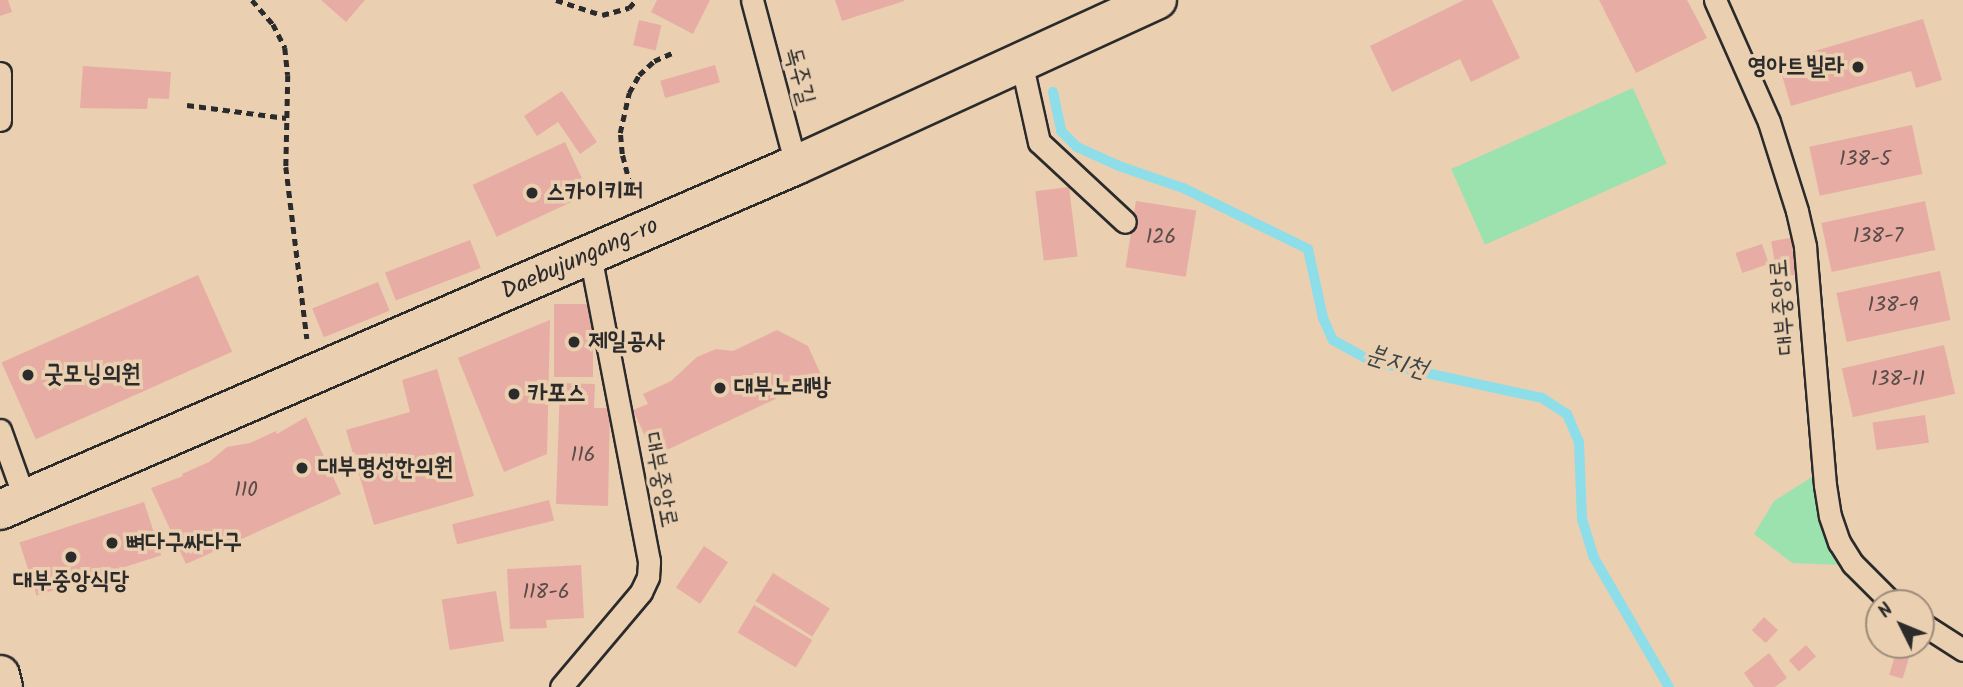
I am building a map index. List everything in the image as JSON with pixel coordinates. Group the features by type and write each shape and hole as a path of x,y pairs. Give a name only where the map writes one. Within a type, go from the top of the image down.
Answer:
{"street":[{"name":"Daebujungang-ro","path":"13,505 796,165 1157,0"},
{"path":"0,675 3,687"}],"lane":[{"name":"독주길","path":"752,0 796,165"},
{"name":"대부중앙로","path":"1715,0 1769,122 1797,211 1805,247 1825,485 1830,516 1839,542 1853,564 1878,589"},
{"path":"1021,61 1039,142 1125,222"},
{"path":"0,72 0,108"},
{"name":"대부중앙로","path":"561,687 641,592 648,577 649,561 590,254"},
{"path":"0,430 13,505"},
{"path":"1935,632 1963,650"}],"path":[{"path":"556,0 602,15 617,14 629,8 636,0"},
{"path":"255,1 273,24 285,48 286,167 299,286 315,374"},
{"path":"643,231 622,154 623,115 629,93 639,75 654,61 672,53"},
{"path":"187,105 286,118"}],"green space":[{"path":"1633,88 1667,164 1485,245 1451,169"},
{"path":"1815,475 1833,550 1841,565 1792,563 1754,534 1774,501"}],"building":[{"path":"0,0 8,0 12,12 0,16"},
{"path":"321,0 365,0 346,22"},
{"path":"657,0 710,0 693,34 651,12"},
{"path":"835,0 904,0 904,1 842,21"},
{"path":"1464,0 1492,0 1520,58 1471,82 1460,59 1392,92 1370,46"},
{"path":"1599,0 1687,0 1707,38 1636,73"},
{"name":"영아트빌라","path":"1923,19 1942,80 1916,88 1911,71 1791,106 1778,62"},
{"path":"639,20 661,25 656,51 633,45"},
{"path":"715,65 720,82 665,98 660,81"},
{"path":"83,66 171,72 169,99 148,98 147,109 80,108"},
{"path":"562,91 597,142 580,154 558,122 537,136 524,116"},
{"path":"1912,125 1922,174 1820,196 1809,147"},
{"path":"565,142 589,194 497,237 473,185"},
{"path":"1069,187 1078,256 1044,261 1035,191"},
{"path":"1136,201 1196,211 1186,277 1126,267"},
{"path":"1925,201 1935,250 1832,272 1821,223"},
{"path":"1791,238 1797,275 1777,278 1771,241"},
{"path":"470,240 481,268 396,301 385,273"},
{"path":"1762,244 1769,264 1742,273 1736,253"},
{"path":"1940,271 1950,320 1847,342 1836,293"},
{"path":"198,275 232,352 36,439 2,362"},
{"path":"378,282 390,311 324,337 312,309"},
{"path":"554,304 593,304 593,377 554,377"},
{"path":"550,320 547,454 504,472 458,358"},
{"path":"777,330 808,346 822,377 654,456 633,410 648,404 643,394 671,381 697,357 716,349 733,351"},
{"path":"1944,345 1955,394 1853,417 1842,369"},
{"path":"437,369 474,496 374,525 346,430 410,412 402,380"},
{"path":"560,383 595,384 594,408 610,408 608,506 556,504"},
{"path":"1925,415 1929,443 1876,450 1873,422"},
{"path":"306,417 341,494 186,564 151,488 183,476 182,474 209,462 227,447 250,443 276,431 277,434"},
{"path":"549,500 554,520 457,545 452,524"},
{"path":"144,502 161,555 37,596 19,542"},
{"path":"704,546 728,562 700,604 676,587"},
{"path":"581,565 584,618 546,620 547,628 510,629 507,569"},
{"path":"773,573 830,609 812,636 756,601"},
{"path":"496,591 504,641 450,650 442,600"},
{"path":"754,605 812,640 796,667 738,632"},
{"path":"1764,617 1778,630 1766,643 1752,630"},
{"path":"1806,645 1816,656 1799,672 1789,660"},
{"path":"1769,653 1787,678 1775,687 1754,687 1744,673"},
{"path":"1894,659 1909,659 1903,679 1889,675"}],"waterway":[{"name":"분지천","path":"1053,92 1061,131 1077,147 1119,166 1183,188 1308,249 1323,318 1333,340 1371,361 1542,398 1567,414 1579,442 1582,519 1593,556 1669,687"}],"place":[{"name":"영아트빌라","path":"1858,67"},
{"name":"스카이키퍼","path":"532,193"},
{"name":"제일공사","path":"574,342"},
{"name":"굿모닝의원","path":"28,375"},
{"name":"대부노래방","path":"720,388"},
{"name":"카포스","path":"514,394"},
{"name":"대부명성한의원","path":"302,468"},
{"name":"뼈다구싸다구","path":"112,543"},
{"name":"대부중앙식당","path":"71,557"}]}
